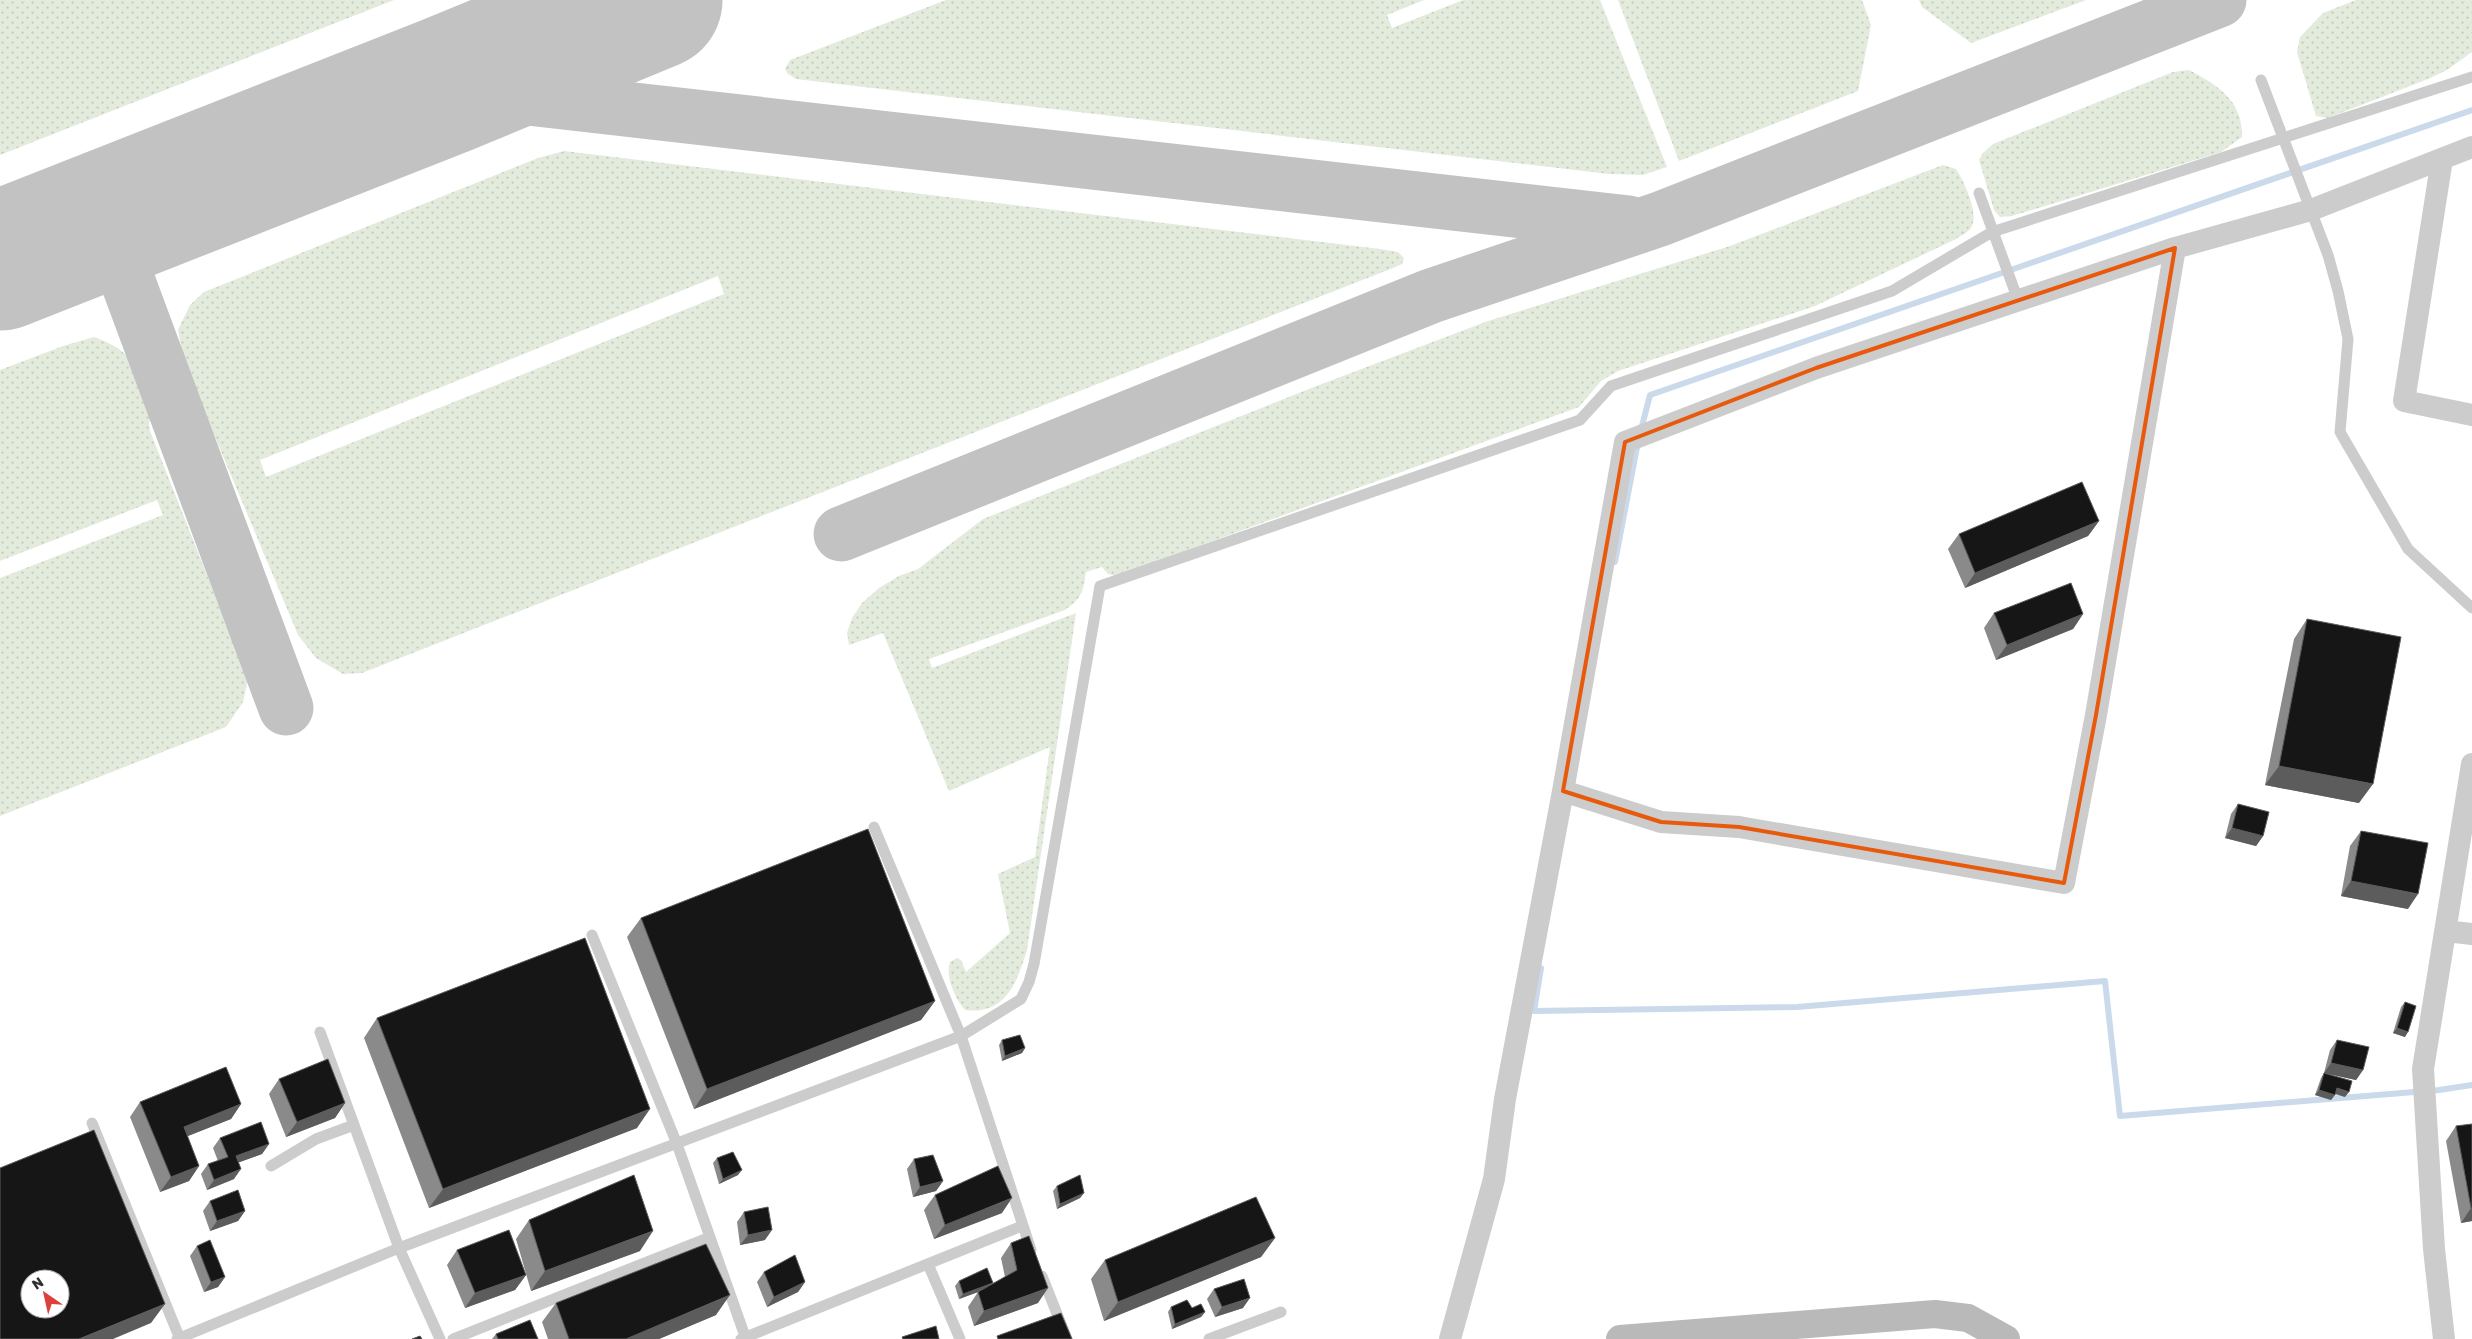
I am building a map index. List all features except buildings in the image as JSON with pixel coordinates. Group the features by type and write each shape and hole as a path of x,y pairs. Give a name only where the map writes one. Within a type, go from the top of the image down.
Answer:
{"street":[{"path":"1450,1339 1494,1179 1505,1099 1563,791 1625,442 1816,368 2175,248 2312,210 2472,147"},
{"path":"2442,159 2404,401 2472,415"},
{"path":"1563,791 1661,822 1739,827 2064,883 2096,715 2175,248"},
{"path":"2444,1339 2434,1249 2424,1069 2472,764"},
{"path":"2446,930 2472,934"},
{"path":"1620,1339 1755,1334 1935,1314 1968,1318 2006,1339"}],"lane":[{"path":"92,1123 179,1339 399,1248 961,1036 1020,999 1030,982 1100,586 1580,420 1611,386 1892,290 1992,232 2472,77"},
{"path":"2261,80 2328,255 2348,339 2340,432 2408,550 2472,608"},
{"path":"1980,193 1992,232 2018,300"},
{"path":"874,828 961,1036 1022,1226 1067,1339"},
{"path":"592,936 678,1144 744,1338 1022,1226"},
{"path":"320,1032 399,1248 440,1339"},
{"path":"271,1166 316,1139 354,1125"},
{"path":"453,1339 710,1237"},
{"path":"928,1264 960,1339"},
{"path":"1209,1339 1281,1312"}],"highlighted area":[{"path":"2175,248 2096,715 2064,883 1739,827 1661,822 1563,791 1625,442 1816,368"}],"shaded area":[{"path":"0,0 394,0 0,155"},
{"path":"946,0 1424,0 1387,15 1392,28 1463,0 1600,0 1667,167 1643,175 1609,174 796,79 788,74 785,69 790,60"},
{"path":"1618,0 1862,0 1871,25 1858,91 1679,161"},
{"path":"1919,0 2086,0 1971,43 1922,7"},
{"path":"2356,0 2472,0 2472,52 2447,70 2428,79 2328,118 2316,116 2297,52 2300,37 2323,13"},
{"path":"2189,70 2218,88 2233,103 2241,124 2242,137 2221,152 2012,216 2000,217 1994,210 1979,160 1982,154 1993,144 2173,72"},
{"path":"564,151 1380,249 1398,252 1404,258 1402,264 1393,268 362,673 343,674 316,658 298,635 184,363 178,330 190,305 204,292 538,158","holes":["718,276 724,294 266,477 260,460"]},
{"path":"1943,165 1956,169 1967,190 1973,208 1973,223 1970,229 1956,239 1815,306 1618,371 1601,381 1579,407 1117,576 1108,574 1102,567 1086,572 1081,594 1065,610 929,659 932,668 1076,613 1027,950 1014,984 1000,1002 979,1010 965,1010 952,987 949,974 950,962 957,958 961,960 966,972 1010,933 998,874 1035,857 1050,747 949,791 883,633 849,645 847,633 852,618 862,603 879,588 899,576 918,569 983,519 1314,387 1488,321 1730,246"},
{"path":"94,337 120,350 128,357 140,375 153,413 149,423 150,431 228,628 244,644 247,684 243,702 226,727 0,816 0,578 163,515 157,500 0,561 0,370 63,346"}],"waterway":[{"path":"1641,430 1650,395 2472,110"},
{"path":"1615,562 1638,442"},
{"path":"1541,968 1534,1011 1797,1007 2105,981 2120,1116 2439,1090 2472,1085"}],"taxiway":[{"path":"841,534 1431,296 1660,219 2219,0"},
{"path":"447,85 528,98 1629,223"},
{"path":"105,220 286,708"}],"runway":[{"path":"0,261 447,85 653,0"}]}
